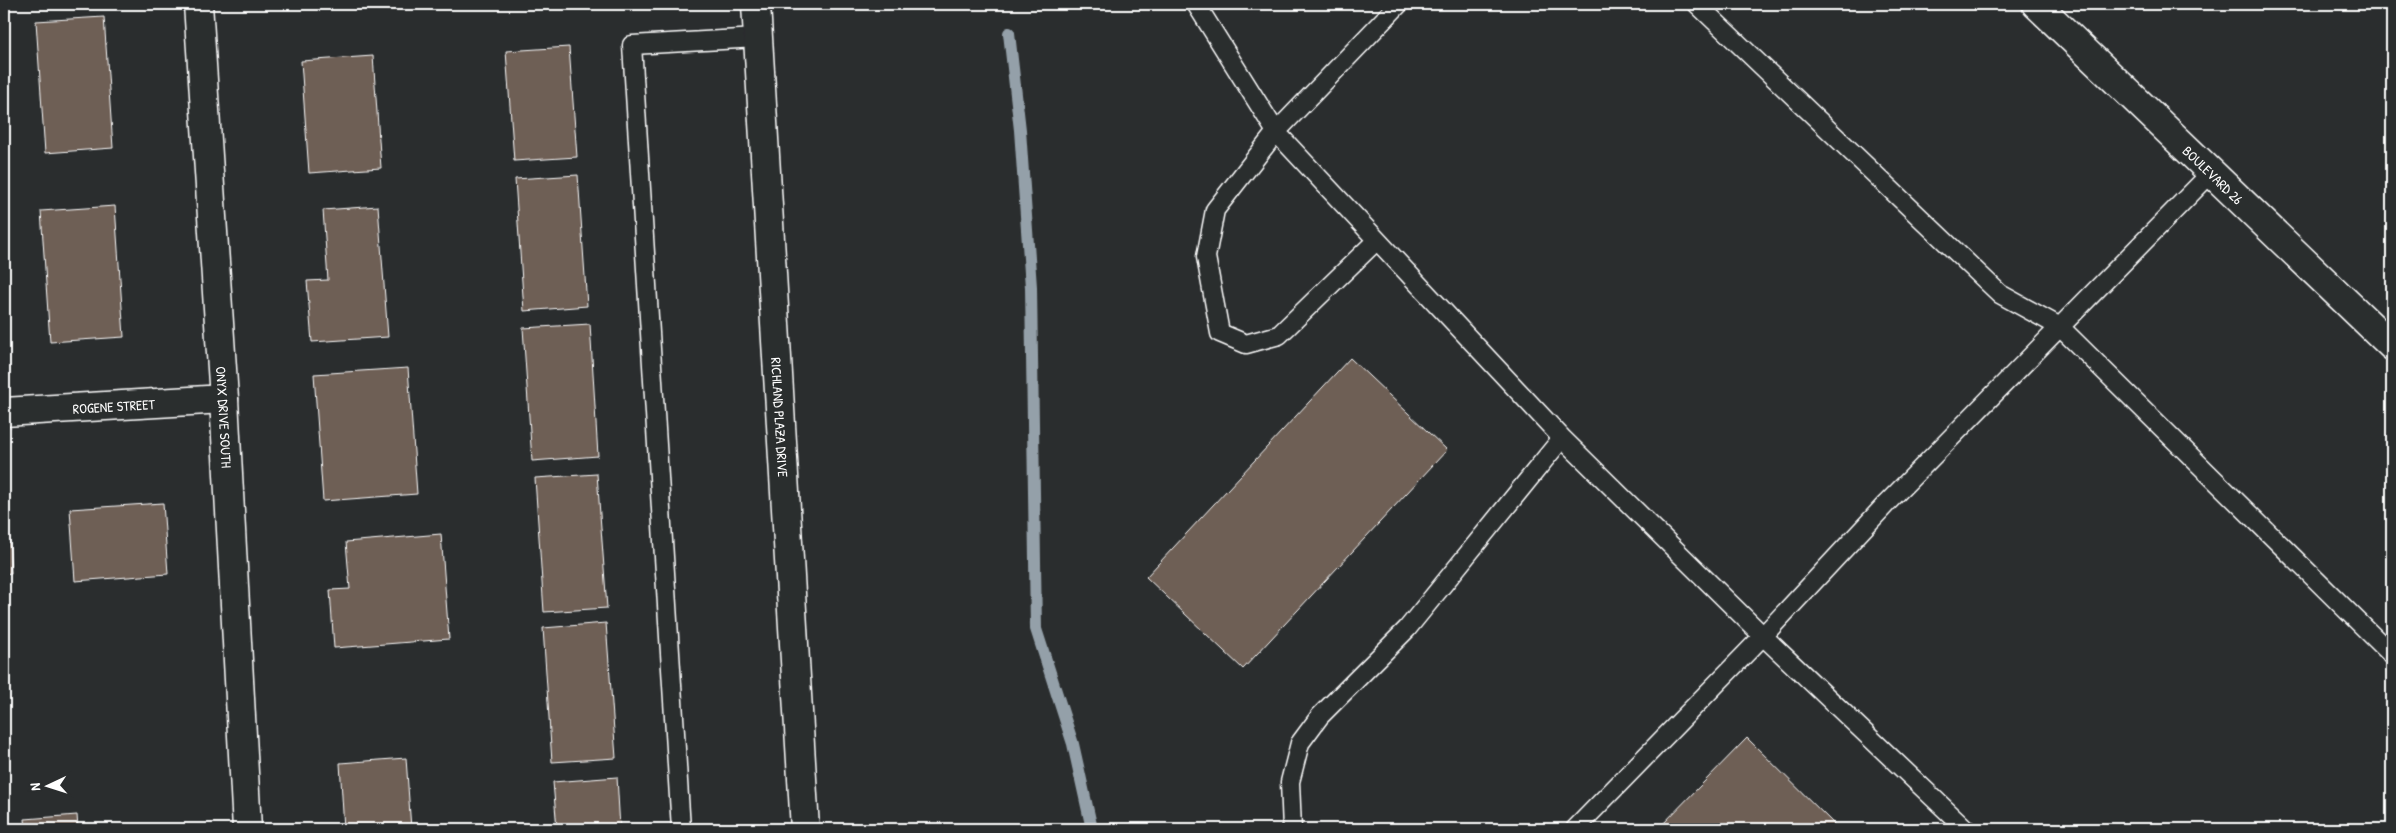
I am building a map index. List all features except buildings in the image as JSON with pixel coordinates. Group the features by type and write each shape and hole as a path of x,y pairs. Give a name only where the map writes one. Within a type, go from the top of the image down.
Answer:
{"street":[{"name":"ONYX DRIVE SOUTH","path":"198,4 224,399 247,829"},
{"name":"RICHLAND PLAZA DRIVE","path":"756,4 805,829"},
{"name":"BOULEVARD 26","path":"2036,4 2392,346"},
{"name":"ROGENE STREET","path":"4,412 224,399"}],"lane":[{"path":"1196,4 1276,132 1562,438 1763,636 1966,829"},
{"path":"1377,240 1279,335 1246,344 1220,333 1206,257 1215,210 1276,132 1399,4"},
{"path":"1697,4 2000,294 2060,327 2392,655"},
{"path":"681,829 632,46 758,38"},
{"path":"1575,829 1763,636 1886,504 2211,173"},
{"path":"1292,829 1290,782 1300,743 1320,716 1408,628 1562,438"}],"waterway":[{"path":"1009,33 1020,130 1031,287 1036,629 1073,744 1092,829"}]}
